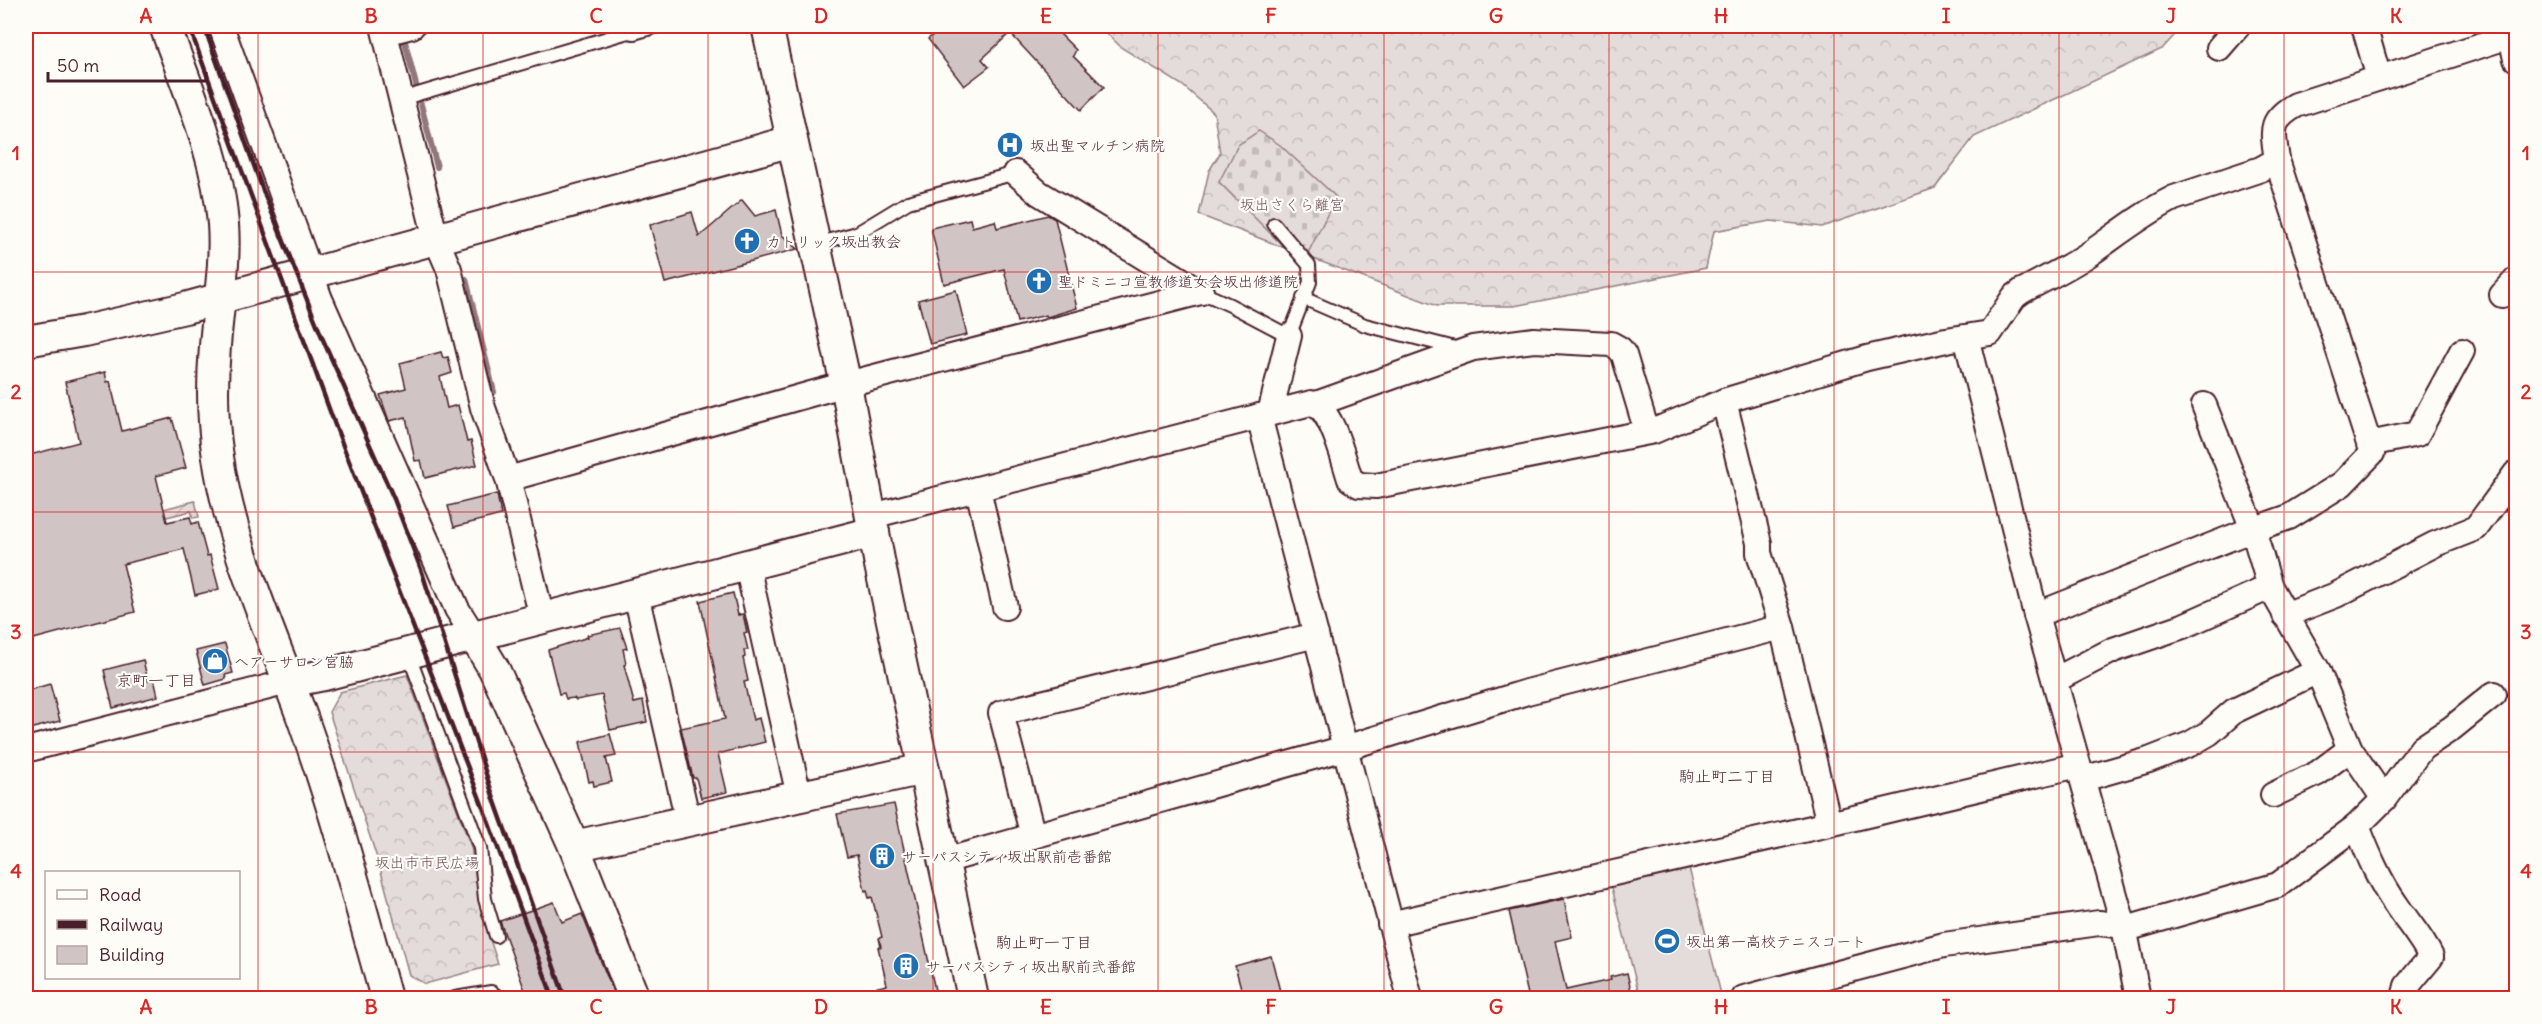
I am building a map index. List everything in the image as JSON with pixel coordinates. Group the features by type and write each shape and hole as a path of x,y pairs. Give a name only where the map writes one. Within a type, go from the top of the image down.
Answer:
{"street":[{"path":"165,26 213,163 220,194 224,254 215,349 214,412 218,458 233,528 302,716 335,816 386,999"},
{"path":"221,26 332,328 453,598 494,669 574,846 633,999"},
{"path":"767,26 846,385 973,999"},
{"path":"2219,48 2238,26"},
{"path":"2364,26 2379,78"},
{"path":"396,29 412,96 436,239 449,268 483,408 508,478 542,618"},
{"path":"2036,615 2253,529 2289,517 2342,484 2372,453 2277,160 2274,124 2282,113 2296,105 2379,78 2515,43"},
{"path":"26,341 84,331 219,298 792,141"},
{"path":"26,750 747,565 978,489 1311,403 1322,408 1329,420 1350,479 1359,486 1376,486 1647,432 1665,427 1724,401 1867,358 1993,331 2014,297 2022,291 2092,252 2115,233 2161,205 2174,198 2261,169 2277,160"},
{"path":"1016,172 1039,193 1201,292"},
{"path":"508,478 846,385 1201,292"},
{"path":"1289,336 1265,415 1316,635 1410,999"},
{"path":"1966,337 2036,615 2124,927 2138,999"},
{"path":"1316,404 1464,351 1534,340 1611,344 1620,349 1624,355 1647,432"},
{"path":"2369,444 2417,434 2463,351"},
{"path":"1724,401 1759,543 1759,553 1782,627 1829,824"},
{"path":"2204,405 2253,529 2270,587 2318,671 2350,749 2384,799"},
{"path":"2285,615 2336,595 2435,544 2476,528 2517,474"},
{"path":"978,489 1005,607"},
{"path":"747,565 799,796"},
{"path":"2055,680 2113,650 2183,626 2270,587"},
{"path":"636,594 688,821"},
{"path":"944,861 1345,748 1527,692 1782,627"},
{"path":"1033,836 1001,713 1316,635"},
{"path":"1390,924 1829,824 2149,760 2190,744 2209,733 2234,711 2318,671"},
{"path":"1744,999 1944,945 2099,923 2124,927 2155,922 2187,910 2278,885 2357,826 2384,799 2422,748 2452,728 2494,694"},
{"path":"2273,795 2318,773 2350,749"},
{"path":"574,846 924,769"},
{"path":"2357,826 2373,868 2397,907 2422,939 2431,957 2407,986 2404,999"}],"lane":[{"path":"412,96 628,32 634,33 658,26"},
{"path":"815,244 857,233 908,202 1016,172"},
{"path":"1201,292 1230,304 1289,336 1310,282 1309,265 1274,224"},
{"path":"1303,298 1365,325 1464,351"},
{"path":"408,653 480,848 485,899 496,936"},
{"path":"455,999 491,992 500,999"}],"green space":[{"path":"1099,26 2183,26 2162,49 1974,137 1935,188 1822,227 1771,221 1714,231 1706,268 1514,306 1437,306 1199,215 1209,171 1220,153 1214,113 1182,85 1122,48"},
{"name":"坂出さくら離宮","path":"1259,131 1280,145 1336,197 1302,265 1219,182 1238,145"},
{"path":"195,501 199,517 193,518 191,511 130,526 128,518"},
{"name":"坂出市市民広場","path":"407,675 471,847 482,915 498,964 425,984 409,975 379,864 329,712 340,692"},
{"name":"坂出第一高校テニスコート","path":"1688,864 1722,998 1640,998 1611,884"}],"building":[{"path":"933,26 1052,26 1076,50 1073,56 1104,87 1081,110 1010,33 982,59 989,67 964,86 928,39 937,32"},
{"name":"カトリック坂出教会","path":"742,200 755,216 776,210 782,235 798,249 665,283 650,225 692,212 699,237"},
{"name":"聖ドミニコ宣教修道女会坂出修道院","path":"1048,215 1055,219 1077,308 1047,317 1046,315 1017,322 1004,269 944,284 931,228 970,219 972,227 995,221 997,228"},
{"path":"956,290 967,335 930,344 918,300"},
{"path":"441,352 443,358 448,357 452,373 440,377 447,408 458,405 467,442 471,441 477,465 425,478 421,460 415,461 406,417 389,421 380,395 406,388 400,363"},
{"path":"105,372 107,382 110,381 122,431 172,418 186,468 156,476 167,522 190,517 192,524 198,522 219,589 195,595 184,549 123,564 135,612 26,641 26,456 79,442 65,382"},
{"path":"497,494 501,515 454,527 448,506"},
{"path":"733,593 738,615 743,614 747,632 744,633 748,650 744,650 745,657 743,658 748,681 744,682 753,720 759,718 765,742 718,754 727,792 701,798 696,778 693,778 681,728 725,719 700,601"},
{"path":"620,628 627,648 623,649 626,664 624,665 634,703 643,701 647,722 610,730 602,695 576,700 566,699 564,693 559,694 548,650 588,637 587,635"},
{"path":"225,644 233,673 225,675 226,679 205,685 196,651"},
{"path":"143,660 148,681 154,679 158,696 113,708 104,670"},
{"path":"50,684 60,721 26,730 26,691"},
{"path":"610,734 616,756 606,758 612,782 594,786 593,781 589,782 580,742"},
{"path":"894,804 937,999 857,999 856,992 887,985 878,947 881,947 879,938 882,937 872,897 869,898 867,890 865,891 857,855 847,857 837,814"},
{"path":"1564,899 1572,937 1555,941 1566,990 1611,980 1610,977 1627,973 1633,999 1529,999 1509,911"},
{"path":"554,902 562,922 582,914 616,999 528,999 500,921"},
{"path":"1271,956 1282,999 1244,999 1235,966"}],"waterway":[{"path":"403,34 437,167"},
{"path":"466,279 494,392"}],"railway":[{"path":"189,26 335,425 480,799 553,998"},
{"path":"204,26 262,188 324,342 394,499 422,572 493,796 565,998"}],"place":[{"name":"坂出聖マルチン病院","path":"1010,145"},
{"name":"カトリック坂出教会","path":"747,241"},
{"name":"聖ドミニコ宣教修道女会坂出修道院","path":"1039,281"},
{"name":"ヘアーサロン宮脇","path":"215,661"},
{"name":"サーパスシティ坂出駅前壱番館","path":"882,856"},
{"name":"坂出第一高校テニスコート","path":"1667,941"},
{"name":"サーパスシティ坂出駅前弐番館","path":"906,966"}],"district":[{"name":"京町一丁目","path":"156,680"},
{"name":"駒止町二丁目","path":"1727,776"},
{"name":"駒止町一丁目","path":"1044,942"}]}
